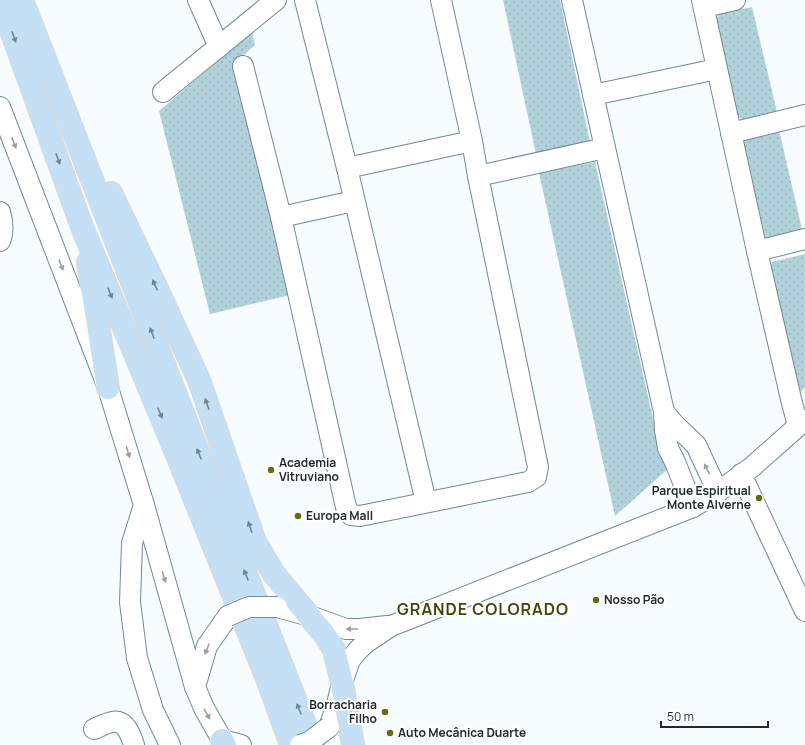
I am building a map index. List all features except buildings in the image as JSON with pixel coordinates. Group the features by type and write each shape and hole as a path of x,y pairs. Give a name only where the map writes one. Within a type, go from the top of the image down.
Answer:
{"main road":[{"path":"0,0 82,227 170,438 268,681 291,745"},
{"path":"22,0 314,745"},
{"path":"42,51 122,214 199,380 255,542 274,574 310,616 325,635 334,650 342,683 353,745"},
{"path":"82,227 108,388"}],"street":[{"path":"198,0 219,47"},
{"path":"163,92 276,0"},
{"path":"306,0 426,502"},
{"path":"243,66 281,217 346,507 351,515 360,516 528,482 536,477 538,467 472,141 441,0"},
{"path":"572,0 664,412 668,448 676,462 693,507"},
{"path":"300,745 309,742 329,727 350,660 367,642 391,626 693,507 718,492 752,466 801,423 791,399 703,3 735,0"},
{"path":"593,95 717,69"},
{"path":"0,107 108,388 144,505 195,687 204,708 229,743"},
{"path":"731,132 805,115"},
{"path":"347,168 472,141"},
{"path":"478,176 605,148"},
{"path":"281,217 354,201"},
{"path":"0,212 3,232 0,241"},
{"path":"757,250 805,239"},
{"path":"664,412 696,445 718,492"},
{"path":"741,474 805,612"},
{"path":"144,505 132,543 130,602 137,658 154,710 170,745"},
{"path":"195,687 207,646 228,616 249,607 277,607 310,616 346,629 391,626"},
{"path":"94,729 113,721 120,722 131,734 134,745"}],"shaded area":[{"path":"503,0 560,0 590,142 536,154"},
{"path":"752,7 777,112 745,120 738,117 715,21 719,14"},
{"path":"252,32 255,45 233,65 290,295 210,314 159,111"},
{"path":"779,130 803,234 766,241 744,142 747,137"},
{"path":"595,162 661,454 668,469 615,516 539,173"},
{"path":"805,254 805,388 799,393 770,266 772,262"}],"place":[{"name":"Academia Vitruviano","path":"271,470"},
{"name":"Parque Espiritual Monte Alverne","path":"759,498"},
{"name":"Europa Mall","path":"298,516"},
{"name":"Nosso Pão","path":"596,600"},
{"name":"Borracharia Filho","path":"385,712"},
{"name":"Auto Mecânica Duarte","path":"390,733"}],"district":[{"name":"GRANDE COLORADO","path":"483,609"}]}
